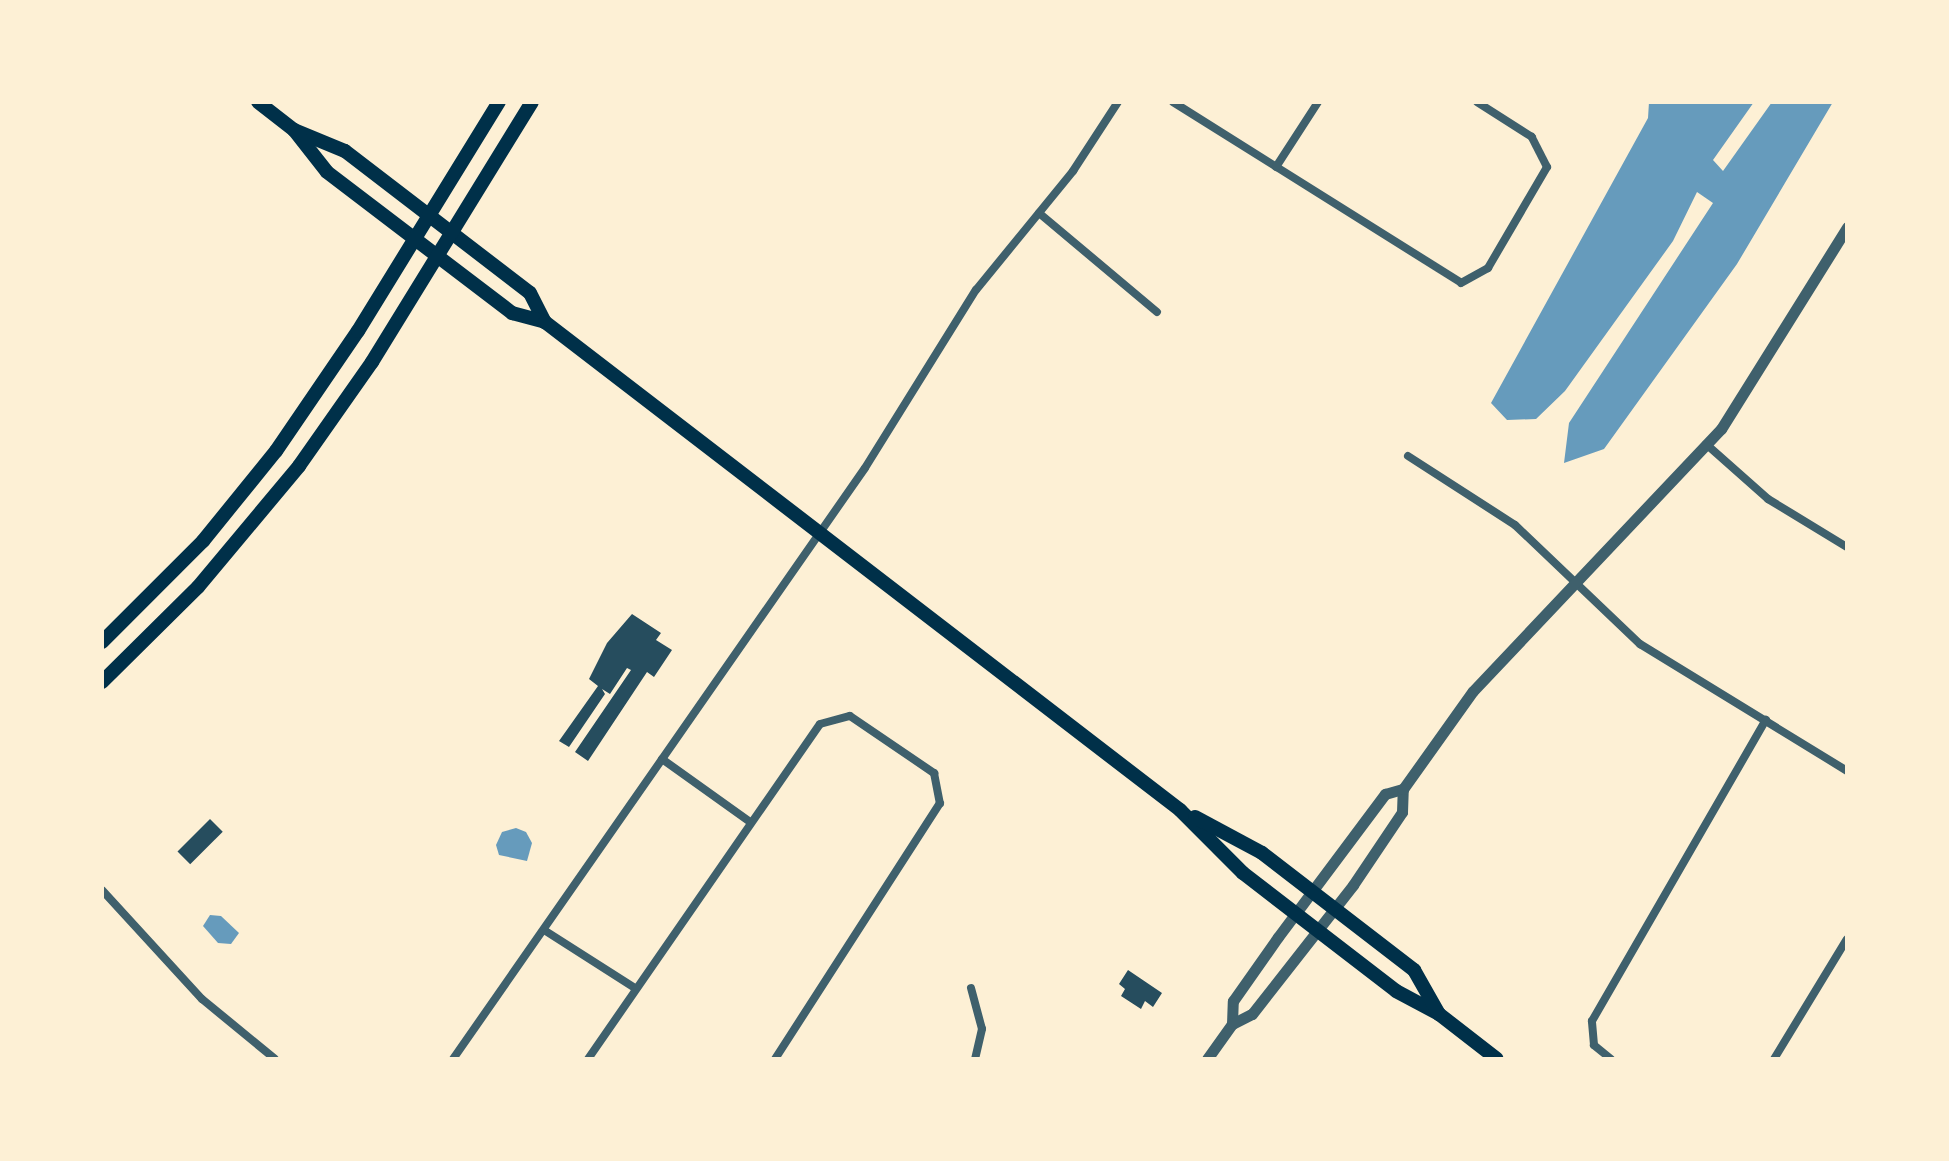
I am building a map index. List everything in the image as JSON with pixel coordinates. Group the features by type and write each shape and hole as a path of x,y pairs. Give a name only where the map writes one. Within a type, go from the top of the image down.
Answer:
{"main road":[{"path":"258,102 294,130 327,172 512,313 545,322 1180,810 1243,873 1396,991 1439,1014 1497,1059"},
{"path":"102,642 203,541 276,451 415,239 499,102"},
{"path":"102,682 198,587 281,488 334,418 532,102"},
{"path":"294,130 345,151 530,293 545,322"},
{"path":"1180,810 1262,853 1414,970 1439,1014"}],"street":[{"path":"453,1059 820,532 976,290 1039,213 1118,102"},
{"path":"1173,102 1450,279 1469,282 1488,268 1547,167 1532,137 1477,102"},
{"path":"1276,167 1318,102"},
{"path":"1039,213 1157,312"},
{"path":"1207,1059 1232,1024 1252,1014 1333,908 1402,812 1403,789 1482,680 1706,444 1744,396 1847,227"},
{"path":"1706,444 1768,499 1847,547"},
{"path":"1408,456 1515,525 1640,644 1847,771"},
{"path":"588,1059 820,724 850,716 934,773 940,803 775,1059"},
{"path":"1611,1059 1594,1045 1592,1021 1766,720"},
{"path":"662,759 750,822"},
{"path":"1232,1024 1233,1001 1385,794 1403,789"},
{"path":"103,892 202,999 275,1059"},
{"path":"544,930 635,988"},
{"path":"1774,1059 1847,939"},
{"path":"971,988 982,1029 975,1059"}],"water":[{"path":"1649,102 1754,102 1713,160 1723,171 1772,102 1833,102 1737,264 1604,449 1564,463 1569,423 1713,203 1697,192 1673,241 1565,391 1536,419 1507,420 1491,403 1648,118"},
{"path":"516,828 526,832 532,843 527,861 499,855 496,845 502,832"},
{"path":"210,915 221,916 239,933 231,944 218,943 203,926"}],"building":[{"path":"632,614 661,633 656,640 672,650 654,677 647,672 588,761 575,752 631,670 627,668 610,694 602,689 605,694 569,747 559,741 598,686 589,679 607,643"},
{"path":"210,819 223,832 190,864 177,852"},
{"path":"1128,970 1162,993 1153,1007 1145,1001 1141,1009 1121,996 1125,989 1119,984"}]}
